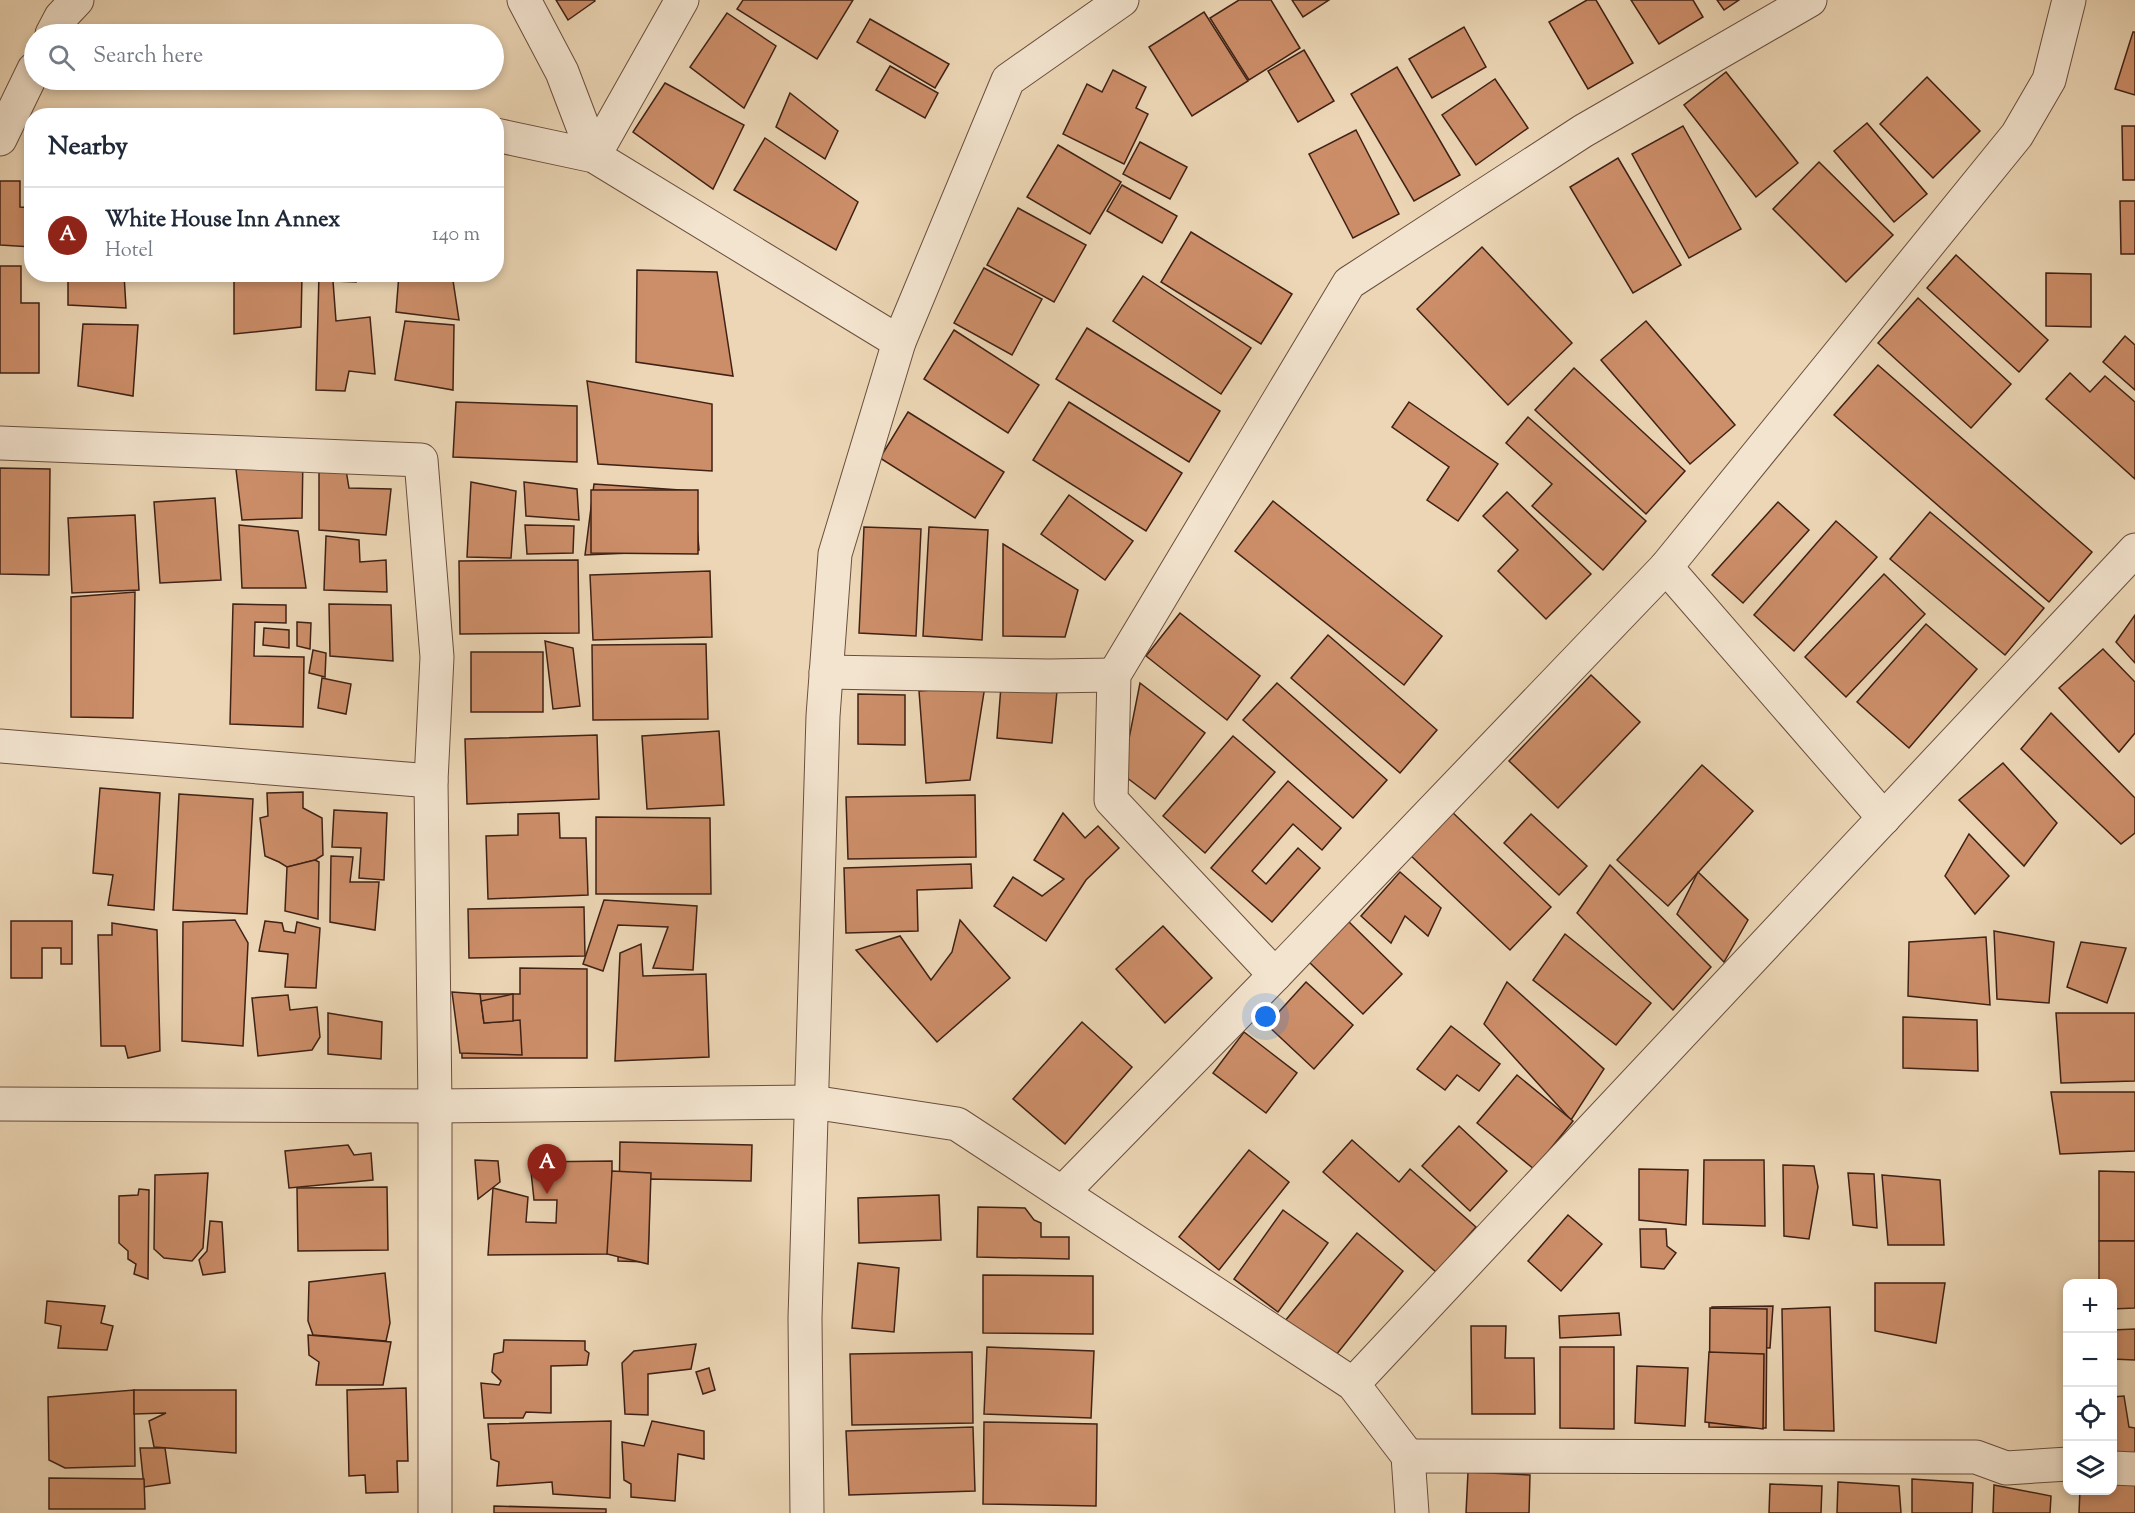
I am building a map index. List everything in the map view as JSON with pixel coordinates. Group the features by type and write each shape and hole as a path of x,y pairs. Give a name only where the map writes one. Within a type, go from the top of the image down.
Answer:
{"street":[{"path":"57,24 77,0"},
{"path":"524,0 562,72 594,156"},
{"path":"594,156 682,0"},
{"path":"807,1513 806,1318 823,716 835,554 900,342 1008,80 1122,0"},
{"path":"1275,975 1111,800 1114,675 1349,283 1583,131 1810,0"},
{"path":"1062,1193 1275,975 1666,567 2017,135 2049,80 2069,0"},
{"path":"0,138 24,89"},
{"path":"0,138 24,136"},
{"path":"504,137 594,156 900,342"},
{"path":"0,443 421,460 437,657 431,781 435,1106 435,1513"},
{"path":"1353,1384 2135,550"},
{"path":"1666,567 1884,818"},
{"path":"826,672 1114,675"},
{"path":"0,746 431,781"},
{"path":"0,1104 435,1106 812,1102 957,1124 1353,1384 1408,1456 1412,1513"},
{"path":"1408,1456 1976,1457 2006,1468 2063,1464"},
{"path":"2117,1468 2135,1469"}],"building":[{"path":"556,0 594,0 595,1 568,20"},
{"path":"743,0 853,0 817,59 737,9"},
{"path":"1239,0 1271,0 1300,48 1249,80 1210,18"},
{"path":"1292,0 1329,0 1303,17"},
{"path":"1587,0 1596,0 1633,63 1588,89 1549,22"},
{"path":"1631,0 1693,0 1703,17 1659,44"},
{"path":"1717,0 1739,0 1724,10"},
{"path":"1204,12 1248,81 1192,116 1149,47"},
{"path":"727,13 776,46 744,108 690,67"},
{"path":"870,19 949,64 935,88 857,42"},
{"path":"1464,27 1486,67 1432,98 1409,59"},
{"path":"2133,32 2135,32 2135,95 2115,89"},
{"path":"1304,50 1334,101 1298,122 1268,71"},
{"path":"890,66 938,93 925,118 876,90"},
{"path":"1397,67 1460,175 1414,201 1351,94"},
{"path":"1113,70 1146,87 1136,108 1148,114 1124,164 1063,134 1087,84 1102,92"},
{"path":"1726,72 1798,163 1756,197 1684,105"},
{"path":"1927,77 1980,131 1933,178 1880,124"},
{"path":"1495,79 1528,128 1476,165 1442,115"},
{"path":"665,83 744,125 713,189 633,132"},
{"path":"790,93 838,131 825,159 776,127"},
{"path":"1867,123 1927,194 1894,222 1834,151"},
{"path":"1683,126 1741,229 1689,258 1632,154"},
{"path":"2122,126 2135,126 2135,180 2123,180"},
{"path":"1356,130 1399,214 1353,238 1309,154"},
{"path":"765,138 858,202 836,250 734,190"},
{"path":"1140,142 1187,167 1170,199 1123,174"},
{"path":"1058,145 1121,182 1090,234 1027,197"},
{"path":"1618,158 1681,265 1633,293 1570,187"},
{"path":"1819,162 1893,235 1846,282 1773,209"},
{"path":"0,181 20,181 20,207 24,207 24,246 0,245"},
{"path":"1122,185 1177,216 1162,243 1107,211"},
{"path":"2120,201 2135,201 2135,254 2121,254"},
{"path":"1018,208 1086,245 1054,302 987,265"},
{"path":"1191,232 1292,294 1261,344 1161,282"},
{"path":"1482,247 1572,343 1508,405 1417,309"},
{"path":"1956,255 2048,340 2019,372 1927,288"},
{"path":"0,266 21,266 21,303 39,303 39,373 0,373"},
{"path":"984,268 1042,299 1012,355 954,323"},
{"path":"637,270 717,272 733,376 636,362"},
{"path":"2046,273 2091,274 2091,327 2046,326"},
{"path":"1143,276 1251,348 1221,394 1113,321"},
{"path":"68,282 124,282 126,308 68,305"},
{"path":"234,282 302,282 301,327 234,334"},
{"path":"319,282 333,282 336,321 370,317 375,374 349,371 345,391 316,390"},
{"path":"398,282 453,282 459,320 396,312"},
{"path":"1918,298 2011,384 1971,428 1878,343"},
{"path":"405,321 454,325 453,390 395,380"},
{"path":"1646,321 1735,425 1690,464 1601,360"},
{"path":"83,324 138,325 133,396 78,386"},
{"path":"1087,328 1220,411 1189,462 1056,379"},
{"path":"954,330 1039,385 1008,433 924,379"},
{"path":"2125,336 2135,345 2135,390 2103,362"},
{"path":"1878,365 2092,552 2049,602 1834,415"},
{"path":"1574,368 1685,471 1646,514 1535,410"},
{"path":"2070,373 2090,392 2105,376 2135,402 2135,479 2046,399"},
{"path":"587,381 712,404 712,471 598,464"},
{"path":"456,402 577,406 577,462 453,457"},
{"path":"1069,402 1182,473 1146,531 1033,460"},
{"path":"1409,402 1498,464 1458,521 1427,500 1449,467 1392,427"},
{"path":"908,412 1004,472 975,518 880,458"},
{"path":"1528,417 1646,521 1603,570 1532,506 1552,484 1506,443"},
{"path":"303,455 302,518 242,520 235,461"},
{"path":"0,468 50,469 49,575 0,574"},
{"path":"319,470 346,470 349,488 391,489 386,535 319,530"},
{"path":"471,482 516,491 511,558 467,557"},
{"path":"524,482 577,489 579,520 526,516"},
{"path":"594,484 694,491 699,550 585,555"},
{"path":"591,490 698,490 698,554 591,553"},
{"path":"1507,492 1591,574 1546,619 1498,571 1518,550 1483,516"},
{"path":"1069,495 1133,541 1105,580 1041,534"},
{"path":"215,498 221,580 160,583 154,502"},
{"path":"1273,501 1442,636 1404,685 1235,551"},
{"path":"1778,502 1809,530 1743,603 1712,575"},
{"path":"1930,512 2044,608 2005,655 1890,559"},
{"path":"135,515 139,590 72,593 68,518"},
{"path":"1836,521 1877,557 1794,651 1754,615"},
{"path":"239,525 298,531 306,588 242,588"},
{"path":"525,525 574,526 573,553 527,554"},
{"path":"864,527 921,529 916,636 859,633"},
{"path":"929,527 988,530 982,640 923,636"},
{"path":"326,536 359,540 360,562 386,560 387,592 324,590"},
{"path":"1003,544 1078,590 1065,637 1003,636"},
{"path":"578,560 579,633 460,634 459,561"},
{"path":"710,571 712,637 593,640 590,575"},
{"path":"1884,574 1925,614 1846,697 1805,657"},
{"path":"135,592 133,718 71,717 71,597"},
{"path":"233,604 286,605 286,623 255,622 254,656 304,657 303,727 230,724"},
{"path":"329,604 391,605 393,661 330,656"},
{"path":"1180,613 1260,676 1227,720 1146,656"},
{"path":"2135,615 2135,663 2116,642"},
{"path":"297,622 311,623 310,649 297,646"},
{"path":"1926,624 1977,669 1909,748 1857,702"},
{"path":"264,628 289,630 289,648 263,645"},
{"path":"1328,635 1437,730 1400,773 1291,678"},
{"path":"545,641 573,648 580,706 553,709"},
{"path":"706,644 708,719 593,720 592,645"},
{"path":"2103,649 2135,682 2135,733 2119,752 2059,688"},
{"path":"313,650 326,653 325,677 309,673"},
{"path":"471,652 543,652 543,712 471,712"},
{"path":"1591,675 1640,722 1558,808 1509,761"},
{"path":"322,678 351,684 346,714 318,708"},
{"path":"1140,683 1205,733 1155,799 1122,774"},
{"path":"1277,683 1387,780 1353,818 1243,720"},
{"path":"985,686 970,780 926,783 919,691"},
{"path":"1001,686 1057,691 1052,743 997,738"},
{"path":"858,694 905,695 905,745 858,744"},
{"path":"2051,713 2135,798 2135,833 2121,844 2021,749"},
{"path":"719,731 724,805 647,809 642,736"},
{"path":"597,735 599,799 467,804 465,739"},
{"path":"1233,736 1275,772 1205,853 1163,816"},
{"path":"2003,763 2057,823 2024,866 1959,800"},
{"path":"1702,765 1753,811 1668,906 1617,860"},
{"path":"1288,781 1341,828 1322,850 1293,824 1252,871 1266,884 1298,848 1320,868 1272,922 1211,868"},
{"path":"100,788 160,793 154,910 108,905 113,875 93,873"},
{"path":"303,792 303,808 322,818 323,855 315,860 287,867 265,856 260,818 268,816 267,793"},
{"path":"179,794 253,799 247,914 173,910"},
{"path":"975,795 976,857 848,859 846,797"},
{"path":"334,810 387,813 384,880 359,878 361,848 332,847"},
{"path":"1450,810 1551,907 1510,950 1408,853"},
{"path":"559,813 560,838 586,838 588,895 488,899 486,836 518,835 518,814"},
{"path":"1063,813 1085,838 1098,826 1119,848 1086,880 1046,941 994,906 1013,877 1042,896 1064,879 1034,860"},
{"path":"1531,814 1587,866 1559,895 1504,843"},
{"path":"596,817 710,818 711,894 596,894"},
{"path":"1969,834 2009,876 1975,914 1945,876"},
{"path":"331,856 353,857 350,882 379,882 375,930 330,922"},
{"path":"315,860 319,862 318,919 285,911 287,867"},
{"path":"971,864 972,888 917,890 918,931 846,933 844,868"},
{"path":"1610,865 1711,967 1673,1010 1577,913"},
{"path":"1400,872 1441,908 1428,936 1405,916 1391,943 1361,916"},
{"path":"1698,872 1748,920 1724,962 1677,914"},
{"path":"604,900 697,906 693,970 653,968 668,927 618,925 603,971 583,964"},
{"path":"584,907 585,956 469,958 468,909"},
{"path":"235,920 248,943 243,1046 182,1041 183,922"},
{"path":"960,920 1010,978 937,1042 856,950 900,936 931,980 952,952"},
{"path":"11,921 72,921 72,964 61,964 61,948 42,948 42,978 11,978"},
{"path":"265,921 282,923 284,931 295,933 297,922 320,928 316,988 285,987 288,954 259,951"},
{"path":"1348,921 1402,974 1363,1014 1309,962"},
{"path":"112,923 157,930 160,1051 128,1058 125,1046 101,1046 98,935 112,935"},
{"path":"1163,926 1212,978 1165,1023 1116,969"},
{"path":"1994,931 2054,942 2049,1003 1997,999"},
{"path":"1565,934 1651,1003 1616,1045 1533,980"},
{"path":"1986,937 1990,1005 1908,996 1909,942"},
{"path":"2081,942 2126,948 2107,1003 2067,987"},
{"path":"641,944 643,976 706,974 709,1057 615,1061 620,953"},
{"path":"520,968 587,969 587,1058 462,1058 461,994 520,994"},
{"path":"1306,982 1353,1025 1314,1069 1267,1025"},
{"path":"1507,982 1604,1069 1571,1120 1484,1024"},
{"path":"452,992 480,994 484,1023 520,1020 522,1055 460,1053"},
{"path":"513,994 513,1021 484,1023 481,1001"},
{"path":"288,995 290,1010 317,1007 320,1037 312,1050 258,1056 252,998"},
{"path":"328,1013 382,1022 381,1059 328,1054"},
{"path":"2056,1013 2135,1013 2135,1081 2061,1083"},
{"path":"1903,1017 1977,1020 1978,1071 1903,1068"},
{"path":"1082,1022 1132,1067 1065,1144 1013,1099"},
{"path":"1451,1026 1500,1064 1479,1091 1457,1075 1445,1090 1417,1069"},
{"path":"1244,1032 1297,1073 1266,1113 1213,1073"},
{"path":"1517,1075 1573,1121 1534,1169 1477,1123"},
{"path":"2051,1092 2135,1092 2135,1151 2060,1154"},
{"path":"1459,1126 1507,1171 1470,1211 1422,1166"},
{"path":"1352,1140 1399,1182 1410,1169 1476,1227 1436,1272 1323,1172"},
{"path":"620,1142 752,1145 751,1181 650,1179 648,1262 618,1261"},
{"path":"348,1145 354,1155 371,1153 373,1180 289,1188 285,1151"},
{"path":"1249,1150 1289,1182 1219,1270 1179,1237"},
{"path":"475,1160 498,1161 500,1182 478,1199"},
{"path":"1704,1160 1764,1160 1765,1226 1703,1224"},
{"path":"612,1161 612,1254 488,1255 493,1188 528,1197 526,1222 556,1223 557,1200 534,1200 530,1162"},
{"path":"1783,1165 1814,1166 1818,1187 1809,1239 1784,1236"},
{"path":"1639,1169 1688,1170 1686,1225 1639,1220"},
{"path":"612,1171 651,1173 648,1264 607,1254"},
{"path":"2099,1171 2135,1172 2135,1241 2099,1241"},
{"path":"208,1173 203,1248 192,1261 164,1258 154,1249 155,1175"},
{"path":"1848,1173 1874,1174 1877,1228 1853,1225"},
{"path":"1882,1175 1940,1180 1944,1245 1888,1245"},
{"path":"387,1187 388,1250 298,1251 297,1188"},
{"path":"139,1189 149,1190 148,1279 134,1274 136,1264 128,1259 128,1251 119,1243 119,1196 138,1195"},
{"path":"939,1195 941,1240 859,1243 858,1198"},
{"path":"978,1207 1025,1208 1034,1220 1041,1223 1041,1237 1069,1237 1069,1259 977,1257"},
{"path":"1283,1210 1328,1243 1278,1312 1234,1279"},
{"path":"1568,1215 1602,1244 1561,1291 1528,1261"},
{"path":"210,1221 222,1222 225,1272 203,1275 199,1260 207,1251"},
{"path":"1640,1229 1666,1229 1667,1246 1676,1253 1664,1269 1641,1267"},
{"path":"1357,1233 1403,1271 1332,1360 1285,1321"},
{"path":"2099,1241 2135,1241 2135,1308 2117,1309 2117,1279 2099,1279"},
{"path":"858,1263 899,1268 894,1332 852,1328"},
{"path":"385,1273 390,1323 386,1341 313,1335 308,1321 309,1282"},
{"path":"983,1275 1093,1276 1093,1334 983,1333"},
{"path":"1875,1283 1945,1283 1936,1343 1875,1331"},
{"path":"47,1301 105,1306 101,1323 113,1326 107,1350 58,1348 61,1326 45,1323"},
{"path":"1773,1306 1770,1348 1712,1345 1712,1307"},
{"path":"1830,1307 1834,1431 1784,1430 1782,1309"},
{"path":"1710,1308 1767,1309 1766,1428 1709,1427"},
{"path":"1619,1313 1621,1335 1560,1338 1559,1316"},
{"path":"1471,1326 1506,1326 1505,1358 1534,1358 1535,1414 1472,1414"},
{"path":"2135,1329 2135,1360 2117,1359 2117,1330"},
{"path":"308,1335 391,1342 383,1385 316,1385 319,1362 309,1355"},
{"path":"504,1340 585,1341 585,1350 589,1353 587,1365 551,1366 551,1413 526,1412 523,1418 484,1418 481,1383 499,1385 501,1381 492,1372 494,1354 503,1352"},
{"path":"696,1344 691,1369 648,1374 648,1415 625,1414 622,1363 634,1351"},
{"path":"987,1347 1094,1351 1091,1418 984,1414"},
{"path":"1560,1347 1614,1347 1614,1429 1560,1428"},
{"path":"972,1352 973,1423 852,1425 850,1354"},
{"path":"1709,1352 1764,1354 1763,1429 1705,1422"},
{"path":"1637,1366 1688,1368 1685,1426 1635,1423"},
{"path":"709,1368 715,1390 703,1394 696,1372"},
{"path":"406,1388 408,1461 397,1461 398,1492 366,1493 365,1475 349,1476 347,1390"},
{"path":"134,1390 135,1466 65,1468 49,1460 48,1397"},
{"path":"134,1390 236,1390 236,1453 154,1447 149,1421 166,1413 134,1414"},
{"path":"2124,1396 2129,1427 2135,1428 2135,1460 2117,1458 2117,1397"},
{"path":"611,1421 610,1498 553,1494 552,1482 497,1486 499,1462 491,1459 488,1424"},
{"path":"652,1421 704,1431 704,1459 678,1454 675,1501 631,1497 631,1484 624,1480 622,1442 644,1446"},
{"path":"984,1422 1097,1424 1096,1506 983,1504"},
{"path":"973,1427 975,1491 849,1495 846,1431"},
{"path":"140,1448 165,1448 170,1483 144,1487"},
{"path":"1468,1472 1530,1475 1529,1513 1466,1513"},
{"path":"2135,1472 2135,1513 2079,1513 2080,1495 2117,1495 2117,1474"},
{"path":"49,1478 144,1479 145,1509 49,1509"},
{"path":"1912,1479 1973,1483 1972,1513 1912,1513"},
{"path":"1838,1482 1899,1486 1901,1513 1837,1513"},
{"path":"1770,1484 1822,1486 1821,1513 1769,1513"},
{"path":"1994,1485 2051,1496 2050,1513 1993,1513"},
{"path":"494,1506 606,1509 606,1513 494,1513"}],"place":[{"name":"White House Inn Annex","path":"547,1194"}]}
